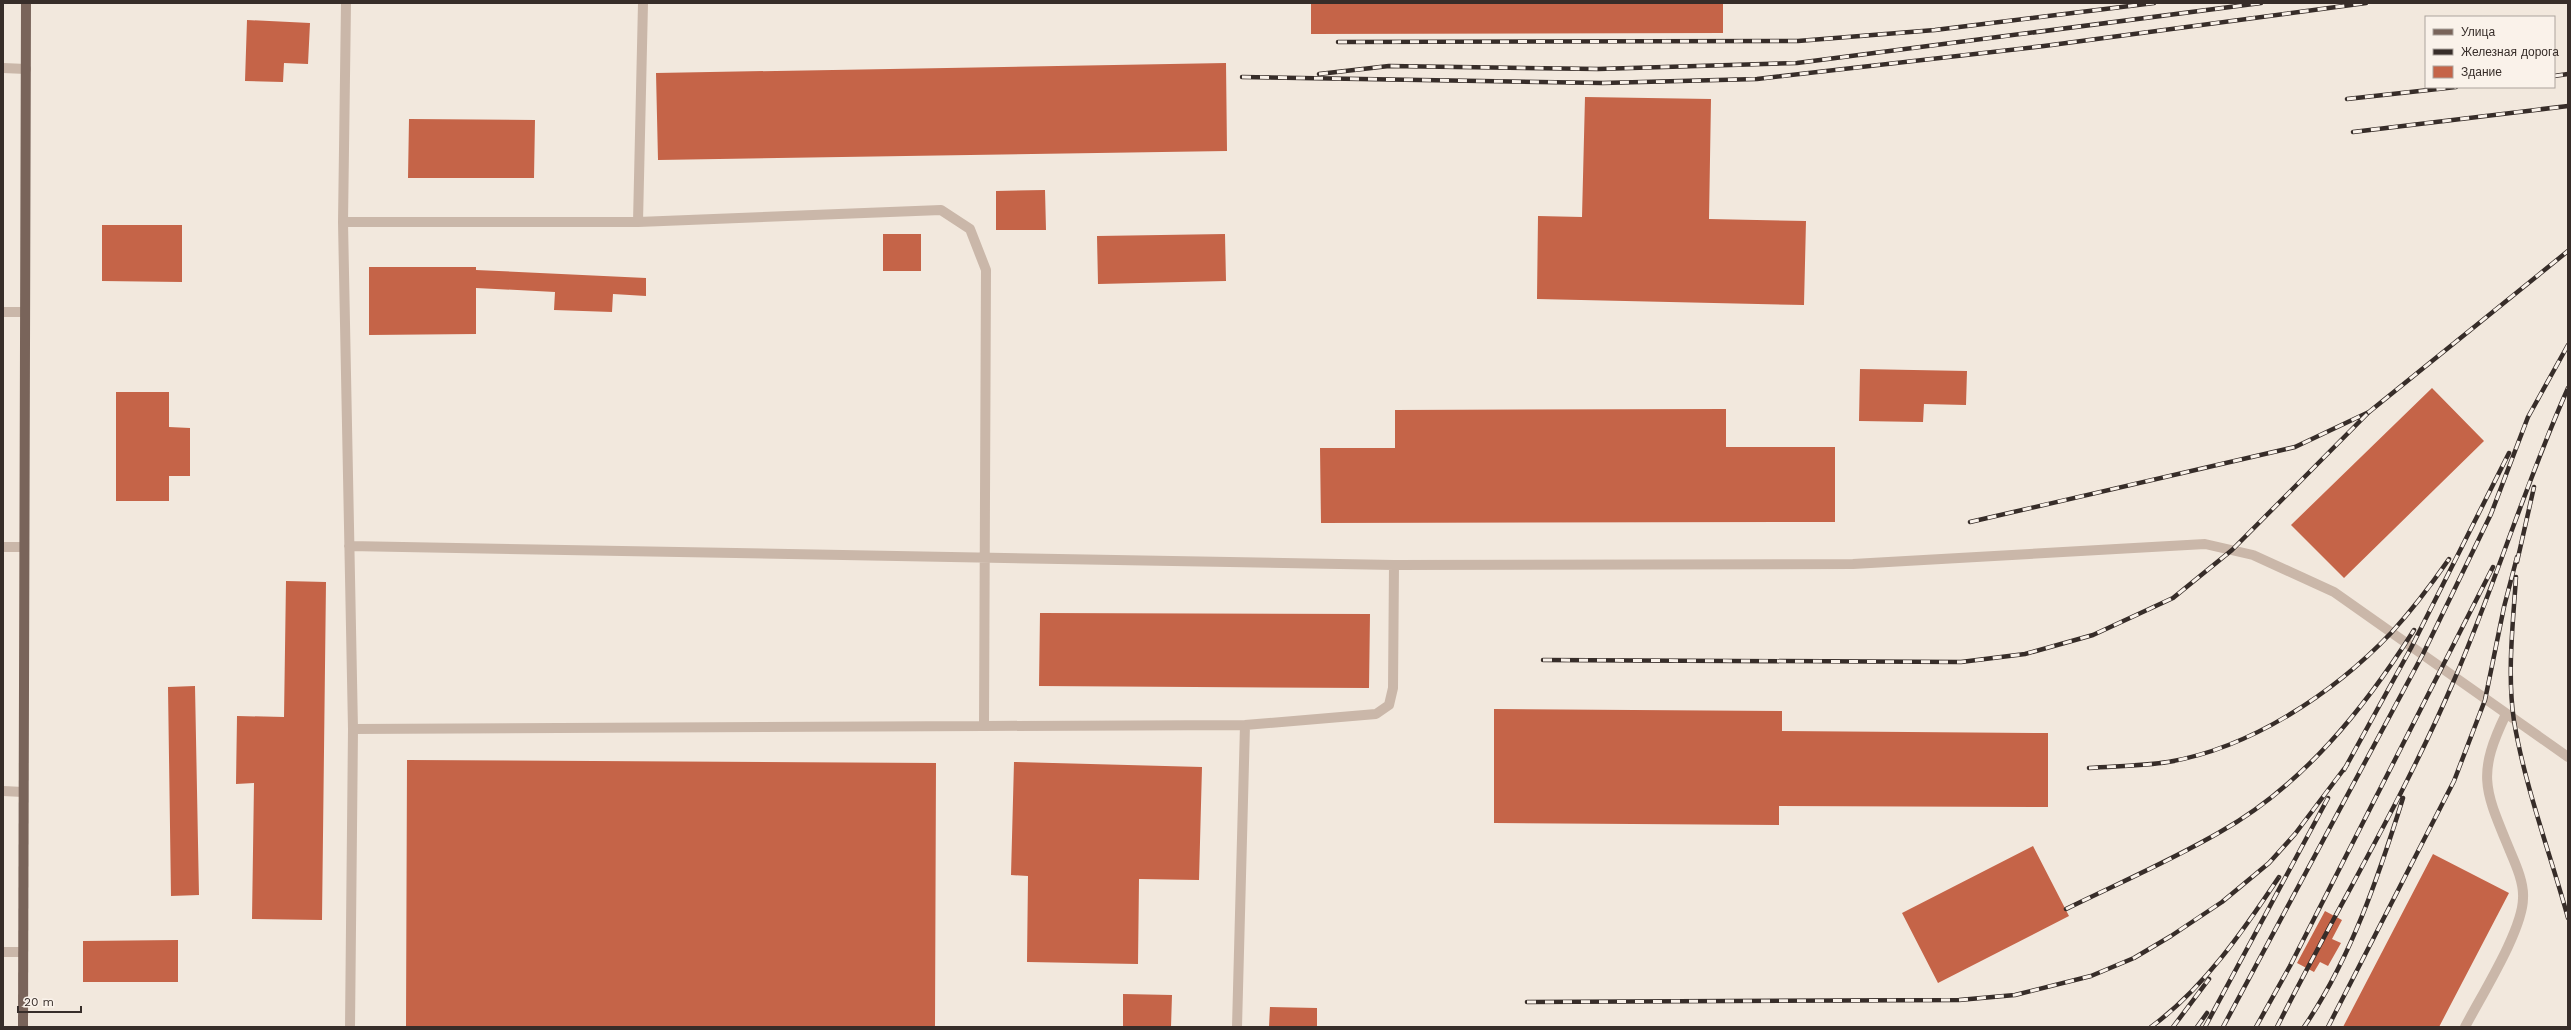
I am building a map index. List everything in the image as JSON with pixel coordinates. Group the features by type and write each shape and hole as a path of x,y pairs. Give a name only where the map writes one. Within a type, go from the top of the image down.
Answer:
{"main road":[{"path":"23,1027 26,3"}],"street":[{"path":"346,3 342,222 353,729 350,1027"},
{"path":"638,222 643,3"},
{"path":"3,68 26,69"},
{"path":"342,222 638,222 941,210 970,229 986,270 987,558 984,726"},
{"path":"3,312 24,312"},
{"path":"349,546 1394,565 1853,564 2205,544 2253,555 2334,592 2568,757"},
{"path":"3,547 24,547"},
{"path":"353,729 1245,725 1376,714 1389,705 1392,688 1394,565"},
{"path":"2465,1027 2518,925 2524,898 2518,869 2491,803 2485,774 2491,744 2506,714"},
{"path":"1237,1027 1245,725"},
{"path":"3,791 23,792"},
{"path":"3,952 23,952"}],"building":[{"path":"1311,3 1723,3 1723,33 1311,34"},
{"path":"247,20 310,23 308,64 284,63 283,82 245,81"},
{"path":"1226,63 1227,151 658,160 656,73"},
{"path":"1585,97 1711,99 1709,219 1806,221 1804,305 1537,299 1538,216 1582,217"},
{"path":"409,119 535,120 534,178 408,178"},
{"path":"1045,190 1046,230 996,230 996,191"},
{"path":"102,225 182,225 182,282 102,281"},
{"path":"883,234 921,234 921,271 883,271"},
{"path":"1225,234 1226,281 1098,284 1097,236"},
{"path":"369,267 476,267 476,270 646,278 646,296 613,294 612,312 554,310 555,292 476,288 476,334 369,335"},
{"path":"1860,369 1967,371 1966,405 1924,404 1923,422 1859,421"},
{"path":"2432,388 2484,441 2344,578 2291,525"},
{"path":"116,392 169,392 169,427 190,428 190,476 169,476 169,501 116,501"},
{"path":"1726,409 1726,447 1835,447 1835,522 1321,523 1320,448 1395,448 1395,410"},
{"path":"286,581 326,582 322,920 252,919 254,783 236,784 237,716 284,717"},
{"path":"1040,613 1370,614 1369,688 1039,686"},
{"path":"195,686 199,895 171,896 168,687"},
{"path":"1494,709 1782,711 1782,731 2048,733 2048,807 1779,806 1779,825 1494,823"},
{"path":"407,760 936,763 935,1027 406,1027"},
{"path":"1014,762 1202,767 1199,880 1139,879 1138,964 1027,962 1028,876 1011,875"},
{"path":"2033,846 2069,916 1938,983 1902,913"},
{"path":"2433,854 2509,893 2439,1027 2343,1027"},
{"path":"2325,911 2342,920 2332,939 2341,943 2328,966 2320,962 2314,972 2297,963"},
{"path":"178,940 178,982 83,982 83,941"},
{"path":"1123,994 1172,995 1171,1027 1123,1027"},
{"path":"1270,1007 1317,1008 1317,1027 1269,1027"}],"railway":[{"path":"1338,42 1798,41 1935,30 2154,3"},
{"path":"1319,74 1389,66 1598,69 1797,63 2261,3"},
{"path":"1242,77 1603,83 1757,79 2044,46 2366,3"},
{"path":"2555,76 2568,74"},
{"path":"2347,99 2447,88"},
{"path":"2353,132 2568,106"},
{"path":"1970,522 2295,447 2369,412 2568,251"},
{"path":"2223,1027 2423,654 2491,514 2528,417 2568,345"},
{"path":"2277,1027 2392,810 2435,723 2470,642 2538,459 2568,388"},
{"path":"1543,660 1961,662 2025,654 2093,635 2173,598 2232,550 2369,412"},
{"path":"2344,770 2411,648 2509,453"},
{"path":"2517,562 2534,487"},
{"path":"2328,1027 2454,781 2485,700 2504,607 2517,557"},
{"path":"2089,768 2168,762 2199,755 2260,731 2289,715 2344,676 2391,633 2428,588 2449,559"},
{"path":"2256,1027 2290,966 2493,567"},
{"path":"2516,577 2511,667 2514,721 2531,795 2568,918"},
{"path":"2066,909 2163,863 2201,843 2250,813 2278,792 2305,768 2353,716 2395,659 2414,630"},
{"path":"1527,1002 1959,1000 2015,995 2091,976 2134,958 2171,936 2222,902 2269,863 2295,834 2347,765"},
{"path":"2205,1027 2328,798"},
{"path":"2304,1027 2321,1001 2336,973 2362,917 2384,858 2403,798"},
{"path":"2151,1027 2170,1012 2205,977 2237,938 2279,877"},
{"path":"2173,1027 2209,979"},
{"path":"2197,1027 2207,1013"}]}
